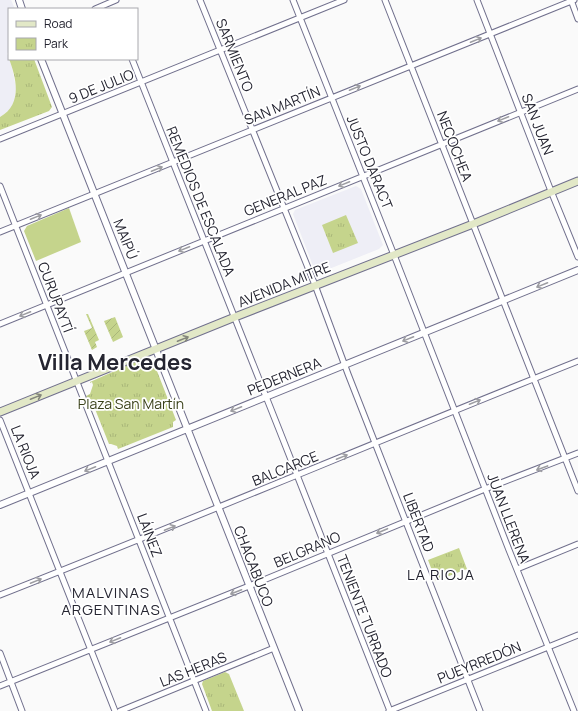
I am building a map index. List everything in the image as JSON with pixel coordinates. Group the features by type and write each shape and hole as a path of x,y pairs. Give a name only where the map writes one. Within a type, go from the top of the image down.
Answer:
{"main road":[{"name":"AVENIDA MITRE","path":"0,412 315,285 473,224 578,180"}],"street":[{"path":"97,8 110,1 116,0"},
{"name":"SARMIENTO","path":"200,0 315,285 345,365"},
{"name":"JUSTO DARACT","path":"293,0 424,332"},
{"name":"9 DE JULIO","path":"0,139 142,83 344,0"},
{"name":"NECOCHEA","path":"385,0 578,490"},
{"name":"SAN JUAN","path":"477,0 578,257"},
{"path":"572,0 578,19"},
{"name":"SAN MARTÍN","path":"0,232 572,0"},
{"name":"MAIPÚ","path":"41,60 188,429"},
{"name":"REMEDIOS DE ESCALADA","path":"132,60 266,396"},
{"name":"GENERAL PAZ","path":"0,324 578,89"},
{"name":"CURUPAYTÍ","path":"0,186 76,381 109,461"},
{"name":"PEDERNERA","path":"0,505 578,270"},
{"name":"JUAN LLERENA","path":"424,332 574,711"},
{"name":"BALCARCE","path":"0,595 140,540 454,410 578,361"},
{"name":"LIBERTAD","path":"345,365 480,711"},
{"name":"TENIENTE TURRADO","path":"266,396 390,711"},
{"name":"LA RIOJA","path":"0,420 115,711"},
{"name":"CHACABUCO","path":"188,429 299,711"},
{"name":"BELGRANO","path":"0,686 250,586 485,489 578,453"},
{"name":"LÁINEZ","path":"109,461 206,711"},
{"path":"517,569 578,544"},
{"name":"PUEYRREDÓN","path":"390,711 578,635"},
{"name":"LAS HERAS","path":"120,711 274,648"},
{"path":"0,653 22,711"}],"shaded area":[{"path":"0,0 11,0 15,8 8,8 7,53 8,60 10,60 12,67 16,88 15,99 11,109 0,117"},
{"path":"356,186 361,189 383,245 379,249 319,273 315,271 293,214 295,210"}],"green space":[{"path":"9,60 34,60 52,107 49,111 0,130 0,117 12,106 15,99 16,91"},
{"path":"69,208 81,242 36,261 24,231 27,226"},
{"path":"346,215 358,243 333,253 322,225"},
{"path":"86,314 88,314 99,340 95,342 97,347 92,350 84,331 92,328"},
{"path":"115,317 123,337 113,342 104,321"},
{"name":"Plaza San Martín","path":"146,357 147,363 153,365 157,364 157,371 176,420 173,422 173,427 118,449 117,446 109,444 91,399 87,398 86,396 90,394 93,385 92,382 90,382"},
{"path":"459,548 467,569 436,581 428,560"},
{"path":"225,672 229,674 244,711 212,711 202,684 203,681"}],"district":[{"name":"Villa Mercedes","path":"115,362"},
{"name":"LA RIOJA","path":"441,574"},
{"name":"MALVINAS ARGENTINAS","path":"111,600"}]}
